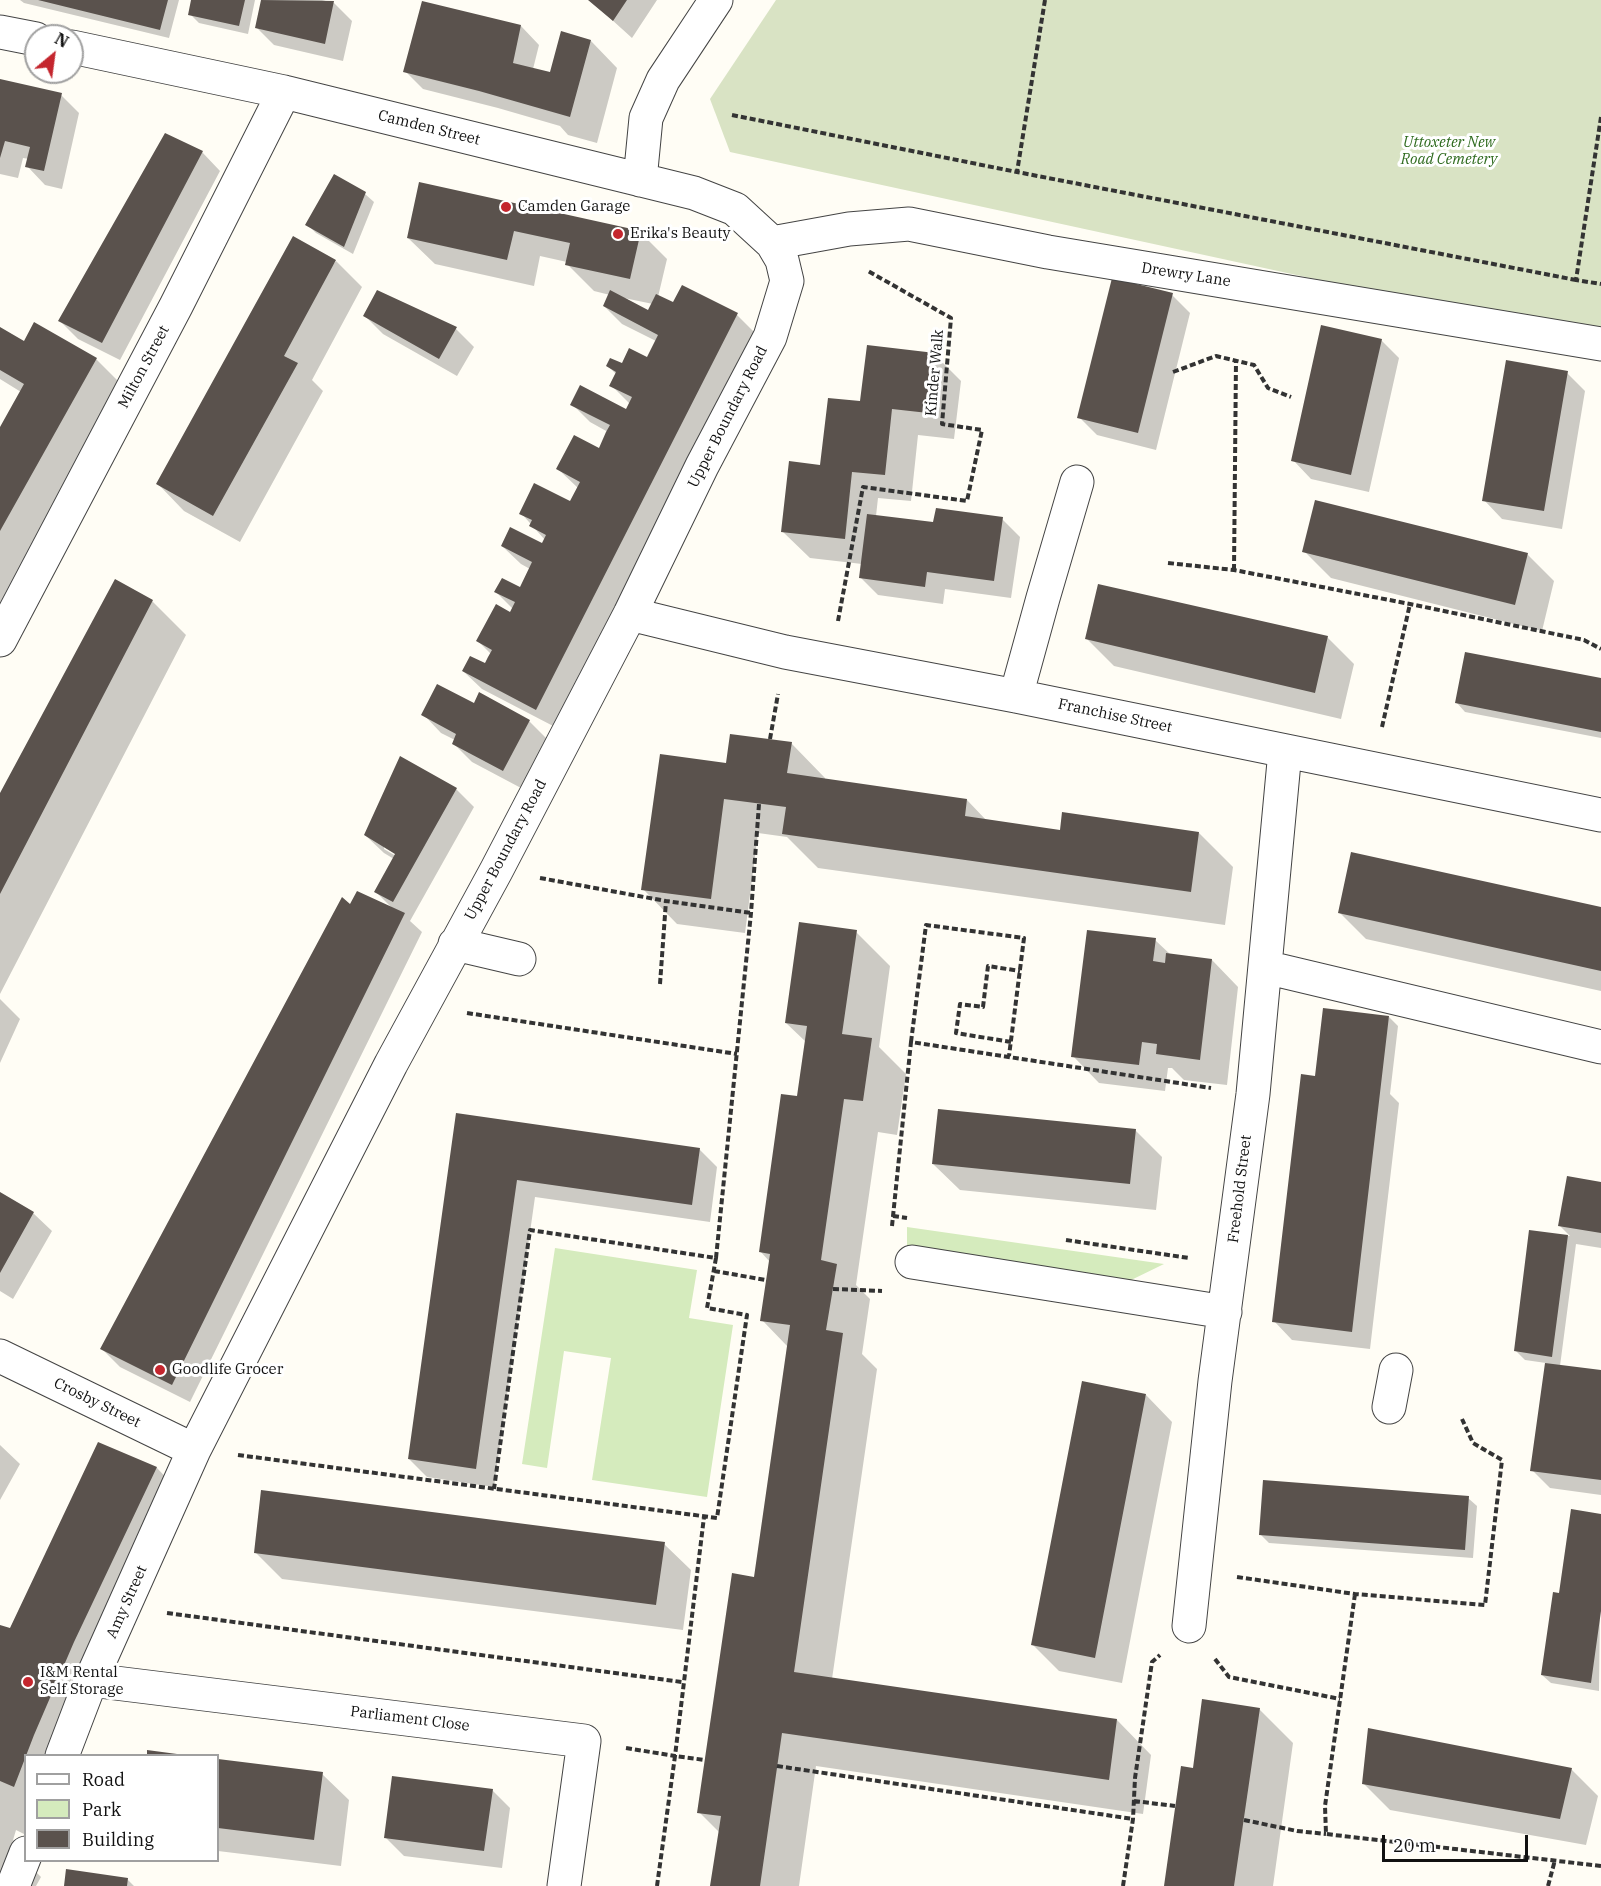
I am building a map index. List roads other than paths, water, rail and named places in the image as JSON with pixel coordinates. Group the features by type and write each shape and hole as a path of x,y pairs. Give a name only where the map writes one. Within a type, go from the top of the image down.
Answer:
{"street":[{"path":"640,180 646,118 663,80 716,0"},
{"path":"0,32 24,37"},
{"name":"Camden Street","path":"84,50 284,92 694,193 735,209 772,243"},
{"name":"Milton Street","path":"0,640 176,306 284,92"},
{"name":"Drewry Lane","path":"772,243 849,229 909,224 1048,252 1601,344"},
{"name":"Upper Boundary Road","path":"194,1450 422,1006 496,871 630,614 702,466 770,337 787,281 782,260 772,243"},
{"path":"1016,696 1077,482"},
{"name":"Franchise Street","path":"630,614 751,645 831,662 1016,696 1601,815"},
{"name":"Freehold Street","path":"1189,1626 1215,1381 1253,1094 1285,751"},
{"path":"456,944 519,958"},
{"path":"1265,967 1601,1047"},
{"path":"912,1262 1224,1312"},
{"name":"Crosby Street","path":"0,1356 194,1450"},
{"path":"1389,1407 1396,1370"},
{"name":"Amy Street","path":"62,1754 91,1680 194,1450"},
{"name":"Parliament Close","path":"91,1680 584,1741 564,1886"},
{"path":"13,1886 24,1858"}],"place":[{"name":"Camden Garage","path":"506,207"},
{"name":"Erika's Beauty","path":"618,234"},
{"name":"Goodlife Grocer","path":"160,1370"},
{"name":"I&M Rental Self Storage","path":"28,1682"}],"park label":[{"name":"Uttoxeter New Road Cemetery","path":"1449,152"}]}
